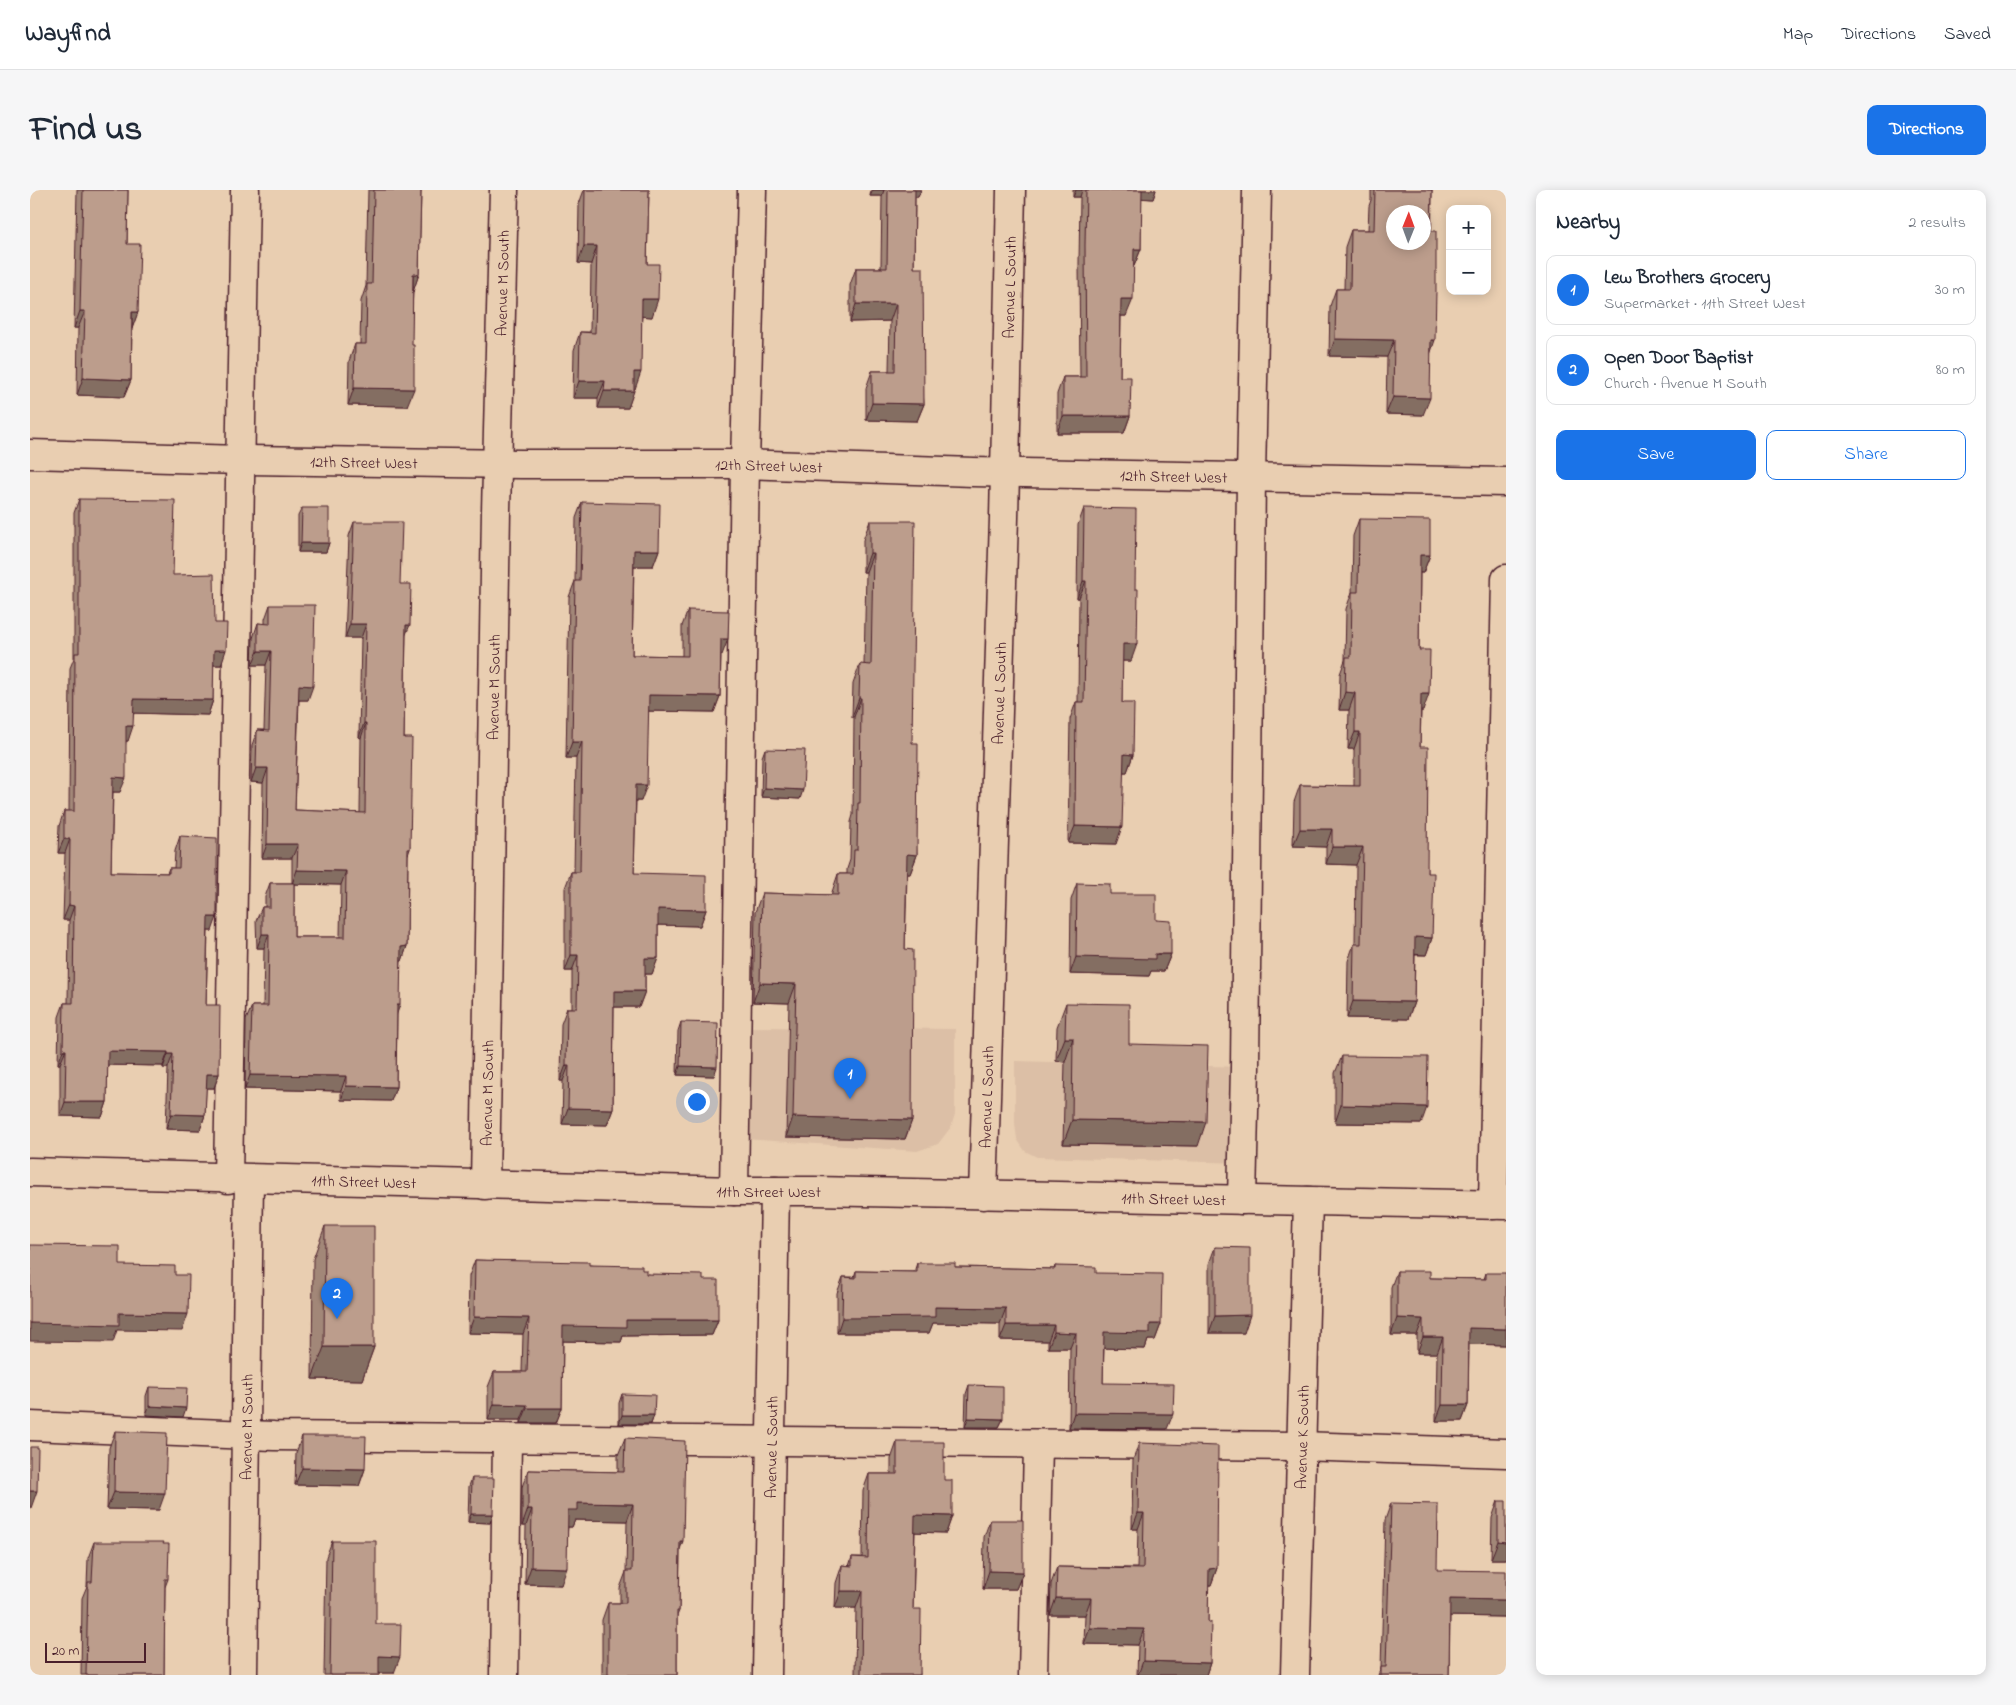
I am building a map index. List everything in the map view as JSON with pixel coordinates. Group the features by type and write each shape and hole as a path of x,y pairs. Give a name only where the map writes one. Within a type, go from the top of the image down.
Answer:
{"street":[{"name":"Avenue M South","path":"243,1675 247,1435 238,1179 241,460 245,190"},
{"name":"Avenue M South","path":"485,1185 504,190"},
{"path":"734,1191 745,464 752,190"},
{"name":"Avenue L South","path":"983,1195 1005,472 1010,190"},
{"path":"1242,1200 1251,477 1257,190"},
{"name":"12th Street West","path":"30,454 498,464 745,464 1005,472 1506,482"},
{"path":"1500,1205 1506,579"},
{"name":"11th Street West","path":"30,1172 734,1191 1500,1205"},
{"name":"Avenue L South","path":"767,1675 775,1191"},
{"name":"Avenue K South","path":"1295,1675 1308,1201"},
{"path":"30,1426 247,1435 507,1439 770,1440 1038,1445 1300,1446 1506,1454"},
{"path":"504,1675 507,1439"},
{"path":"1033,1675 1038,1445"}],"shaded area":[{"path":"746,1027 955,1029 955,1114 951,1127 938,1144 917,1151 745,1139"},
{"path":"1015,1061 1245,1067 1243,1163 1037,1157 1025,1151 1017,1139 1015,1124"}],"building":[{"path":"83,190 128,190 127,244 140,244 138,312 132,312 131,380 83,378 85,311 80,311"},
{"path":"374,190 421,190 419,274 413,274 412,345 414,345 414,389 354,388 355,344 366,344 367,284 372,284"},
{"path":"585,190 649,190 647,264 659,264 658,299 642,299 641,372 634,372 634,391 604,391 605,381 579,381 580,332 595,333 597,246 584,246"},
{"path":"888,190 915,190 914,268 923,268 924,404 872,403 872,371 895,371 896,304 856,304 856,268 887,268"},
{"path":"1086,190 1142,190 1141,249 1134,249 1133,299 1121,299 1120,377 1131,377 1130,416 1063,416 1063,377 1086,377"},
{"path":"1375,190 1432,190 1431,231 1436,231 1436,290 1435,340 1431,340 1430,398 1393,397 1394,340 1335,339 1336,289 1350,289 1351,230 1374,230"},
{"path":"79,499 175,500 173,575 214,574 215,623 227,623 226,650 214,650 213,700 134,699 133,726 126,726 126,778 113,777 111,872 169,873 169,868 179,868 180,836 217,838 217,917 208,917 206,1005 220,1005 219,1074 207,1074 205,1115 171,1114 173,1054 168,1054 168,1052 108,1051 107,1102 65,1102 66,1050 63,1050 64,1003 73,1003 74,906 69,905 70,839 64,839 64,811 74,811 75,653 79,653"},
{"path":"582,502 660,504 659,550 634,550 632,655 688,656 688,610 729,611 728,639 721,639 720,696 649,695 647,785 636,785 634,873 706,875 706,910 658,909 658,958 645,958 645,991 614,991 613,1109 568,1108 569,1065 566,1065 567,1008 577,1008 578,955 571,955 571,872 580,872 582,742 572,742 575,581 580,581"},
{"path":"302,508 329,508 329,543 301,543"},
{"path":"1084,508 1136,509 1135,589 1138,589 1137,644 1123,644 1122,703 1134,703 1133,755 1124,754 1122,827 1075,826 1076,702 1084,702 1086,581 1083,581"},
{"path":"1359,519 1430,520 1430,555 1420,555 1419,650 1430,650 1429,694 1421,694 1420,747 1428,747 1427,873 1434,873 1432,938 1415,937 1414,1002 1353,1001 1354,944 1361,944 1363,847 1332,847 1332,829 1300,829 1300,785 1360,786 1360,732 1355,732 1355,693 1345,692 1346,657 1351,657 1352,592 1358,592"},
{"path":"870,521 915,521 912,743 918,743 917,855 907,854 905,949 913,950 912,1120 793,1117 796,984 760,983 762,893 838,895 838,874 853,874 854,850 857,850 858,803 860,803 860,664 871,665 873,553 870,553"},
{"path":"354,522 402,522 400,584 411,584 410,625 406,625 404,738 412,738 410,849 408,849 407,946 401,947 400,1005 397,1005 396,1087 346,1086 346,1076 250,1075 252,1006 268,1006 269,934 262,934 262,907 270,907 270,883 294,883 294,937 345,937 346,871 297,870 298,844 267,844 268,768 256,768 257,730 269,731 271,651 258,651 258,623 270,624 270,605 315,605 313,686 299,685 295,810 365,813 366,624 350,624"},
{"path":"765,749 805,750 803,790 764,788"},
{"path":"1077,883 1110,884 1110,894 1156,894 1156,920 1171,921 1171,954 1155,954 1155,959 1076,957"},
{"path":"1066,1003 1129,1004 1129,1044 1208,1046 1206,1122 1072,1120 1073,1038 1065,1038"},
{"path":"681,1022 718,1023 717,1067 680,1066"},
{"path":"1342,1056 1428,1057 1427,1107 1341,1105"},
{"path":"325,1226 374,1226 374,1347 324,1347"},
{"path":"30,1245 120,1246 120,1265 175,1266 175,1275 189,1275 188,1314 119,1313 119,1325 30,1323"},
{"path":"1215,1247 1250,1248 1250,1315 1215,1316"},
{"path":"475,1260 589,1262 589,1265 642,1266 642,1270 646,1270 646,1274 703,1275 703,1280 718,1280 718,1320 626,1320 626,1327 563,1326 562,1408 527,1408 527,1405 494,1404 494,1372 527,1372 529,1318 474,1317"},
{"path":"917,1263 955,1263 955,1267 1055,1269 1055,1266 1096,1267 1096,1273 1162,1274 1161,1324 1150,1324 1150,1333 1104,1332 1103,1383 1174,1384 1173,1414 1074,1413 1076,1333 1054,1332 1054,1325 1006,1325 1006,1308 935,1307 935,1317 842,1318 843,1277 856,1278 856,1271 917,1272"},
{"path":"1397,1271 1430,1271 1430,1278 1486,1279 1486,1273 1506,1273 1506,1329 1469,1328 1468,1405 1442,1405 1443,1337 1423,1337 1423,1319 1397,1318"},
{"path":"969,1385 1003,1386 1003,1419 968,1418"},
{"path":"149,1387 187,1388 186,1408 149,1406"},
{"path":"622,1394 655,1395 654,1415 622,1415"},
{"path":"115,1431 167,1433 165,1493 114,1492"},
{"path":"302,1436 366,1436 365,1469 302,1468"},
{"path":"625,1438 685,1441 683,1541 680,1541 679,1611 677,1611 677,1675 608,1675 608,1603 626,1603 626,1571 632,1571 633,1504 578,1503 578,1510 568,1510 567,1568 531,1567 532,1509 528,1509 528,1470 624,1472"},
{"path":"897,1442 944,1442 944,1480 952,1480 952,1516 915,1515 913,1609 921,1609 920,1675 861,1675 862,1591 841,1591 842,1565 852,1566 852,1557 868,1558 869,1474 897,1474"},
{"path":"1139,1443 1218,1446 1217,1568 1209,1569 1208,1622 1211,1622 1210,1663 1143,1661 1144,1629 1090,1628 1091,1598 1056,1598 1057,1567 1143,1569 1144,1513 1138,1513"},
{"path":"30,1447 38,1447 37,1491 30,1491"},
{"path":"472,1478 494,1478 493,1514 471,1514"},
{"path":"1498,1501 1506,1501 1506,1542 1498,1541"},
{"path":"1391,1503 1438,1504 1437,1570 1506,1571 1506,1600 1450,1599 1449,1675 1381,1675 1381,1667 1386,1667"},
{"path":"990,1520 1023,1520 1023,1572 989,1571"},
{"path":"332,1541 376,1541 376,1624 401,1624 400,1657 379,1656 379,1675 330,1675"},
{"path":"94,1542 164,1542 163,1544 169,1544 168,1579 165,1579 164,1675 86,1675 88,1582 92,1582"}],"place":[{"name":"Lew Brothers Grocery","path":"850,1099"},
{"name":"Open Door Baptist","path":"337,1319"}]}
